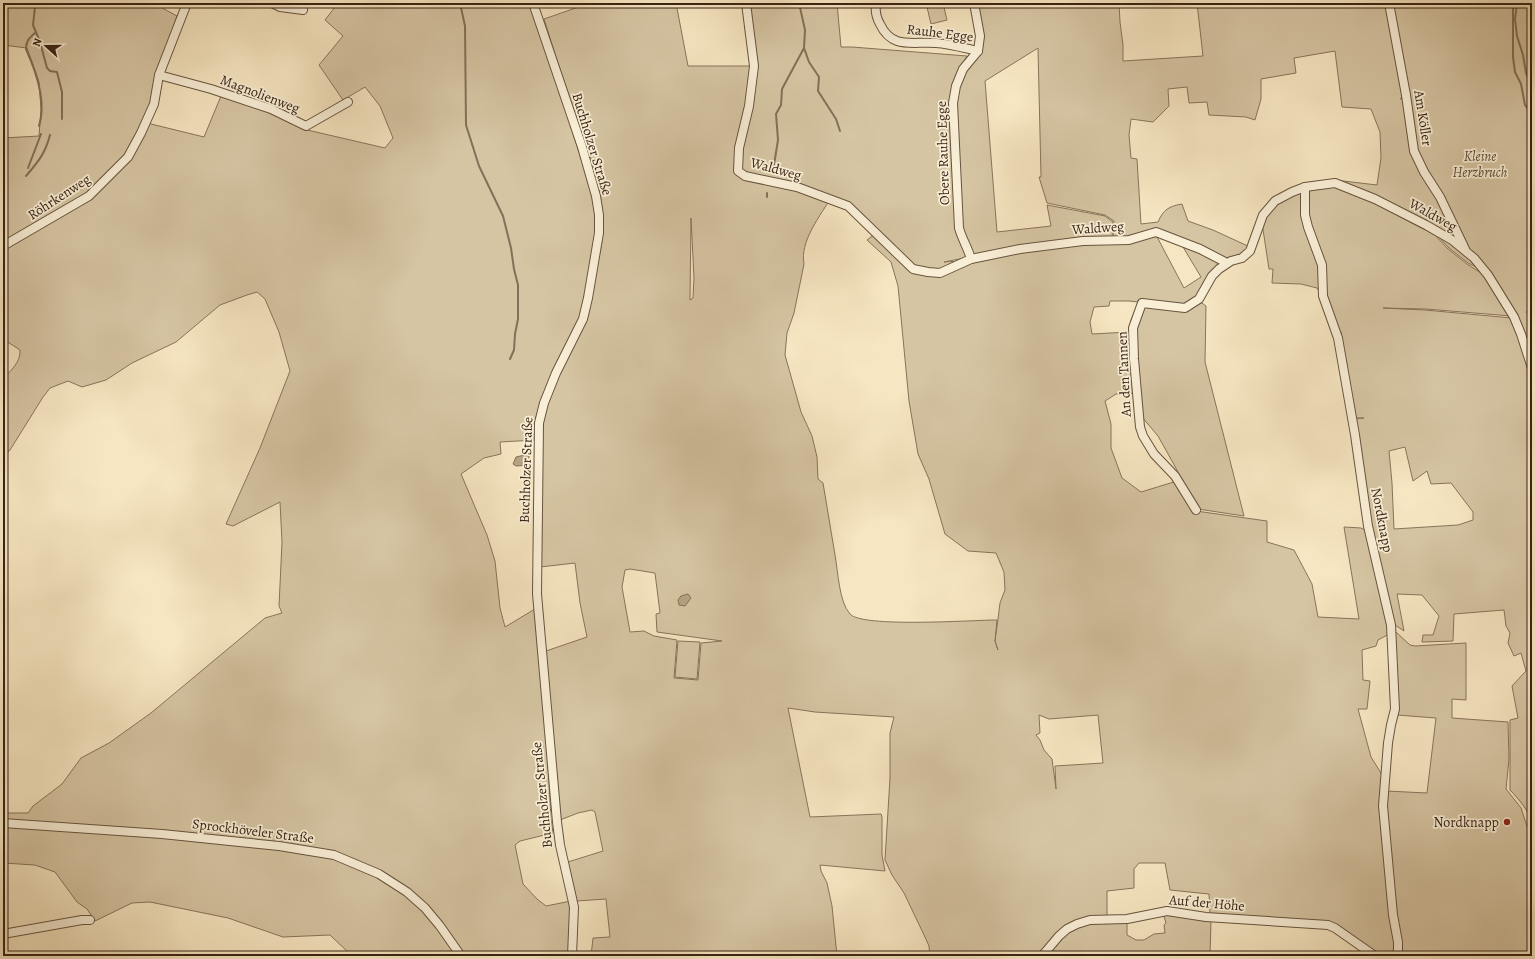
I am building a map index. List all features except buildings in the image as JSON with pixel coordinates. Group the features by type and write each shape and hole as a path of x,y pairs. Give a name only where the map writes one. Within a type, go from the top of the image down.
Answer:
{"street":[{"name":"Röhrkenweg","path":"3,246 89,196 128,157 154,104 159,75 187,3"},
{"path":"273,3 280,7 291,6 303,10"},
{"name":"Buchholzer Straße","path":"533,3 582,147 596,196 599,215 599,233 583,319 556,373 544,403 541,412 538,438 537,594 557,822 560,845 574,907 572,956"},
{"name":"Waldweg","path":"746,3 754,66 749,106 739,148 738,171 745,176 797,187 848,206 913,269 940,273 971,259 1020,249 1083,241 1129,240 1156,232 1200,249 1227,263 1242,258 1250,251 1263,214 1275,201 1305,187 1335,183 1398,210 1426,225 1465,250 1474,258 1488,275 1514,318 1532,368"},
{"name":"Rauhe Egge","path":"876,3 876,16 881,27 895,40 904,43 938,43 978,50"},
{"path":"974,3 980,36 978,50"},
{"name":"Am Köller","path":"1389,3 1408,106 1414,151 1424,172 1440,197 1465,250"},
{"name":"Obere Rauhe Egge","path":"971,259 968,248 960,235 959,228 953,103 956,86 963,70 978,50"},
{"name":"Magnolienweg","path":"159,75 205,87 271,109 306,126 348,102"},
{"name":"Nordknapp","path":"1305,187 1305,215 1322,265 1323,296 1338,338 1355,435 1368,526 1391,625 1395,709 1388,743 1383,806 1393,915 1398,942 1398,951 1395,956"},
{"name":"An den Tannen","path":"1196,510 1175,476 1154,454 1143,436 1140,427 1133,328 1142,303 1185,308 1200,299 1215,272 1227,263"},
{"name":"Sprockhöveler Straße","path":"3,823 162,834 279,846 334,855 379,874 407,892 425,908 461,956"},
{"name":"Auf der Höhe","path":"1042,956 1059,936 1067,929 1077,924 1090,920 1127,919 1173,911 1206,916 1328,925 1335,928 1375,956"},
{"path":"3,934 82,920 90,920"}],"green space":[{"name":"Kleine Herzbruch","path":"3,3 153,3 177,16 156,79 151,102 143,122 204,137 221,96 261,109 303,129 385,148 393,138 380,106 365,87 343,100 319,65 343,36 325,20 338,3 529,3 594,199 596,236 600,253 603,234 603,215 596,177 544,19 590,3 676,3 688,66 751,66 749,91 740,130 734,171 746,179 808,192 829,201 807,239 803,256 804,264 794,313 787,333 785,355 801,412 812,436 817,457 818,479 823,483 841,594 846,609 850,614 859,618 875,621 919,622 997,620 995,641 1000,603 1005,590 1004,572 996,553 968,551 945,534 929,479 918,454 909,401 898,286 891,262 867,240 875,234 892,251 895,251 849,205 829,195 794,184 749,173 744,171 740,166 743,139 753,91 756,66 755,49 747,3 837,3 841,47 967,56 965,60 970,54 973,56 984,38 978,3 1119,3 1123,61 1203,56 1197,3 1387,3 1405,96 1400,99 1408,96 1391,3 1532,3 1532,365 1516,317 1490,274 1468,263 1449,248 1436,234 1374,201 1373,202 1435,235 1448,249 1467,264 1486,276 1511,316 1426,309 1383,308 1425,310 1512,318 1524,345 1532,371 1532,822 1523,805 1510,790 1510,720 1518,718 1512,686 1526,671 1521,653 1514,656 1508,643 1510,633 1506,626 1504,610 1454,614 1453,641 1422,642 1423,635 1433,635 1439,616 1422,595 1397,594 1404,631 1392,623 1370,525 1354,419 1364,418 1354,418 1337,333 1342,333 1337,332 1324,296 1322,297 1317,288 1301,284 1272,283 1273,269 1269,269 1262,223 1265,216 1276,202 1293,193 1335,180 1377,185 1381,158 1380,132 1371,109 1342,107 1335,51 1294,58 1296,73 1261,79 1261,99 1255,120 1246,117 1209,115 1207,102 1189,103 1187,87 1168,89 1169,106 1153,122 1131,119 1129,135 1131,158 1137,159 1141,224 1158,222 1162,214 1167,209 1182,204 1188,221 1213,230 1250,247 1245,254 1238,258 1223,259 1200,248 1156,231 1113,239 1114,221 1105,215 1047,203 1039,177 1041,177 1038,48 985,81 997,232 1051,226 1047,205 1105,216 1113,222 1112,238 1092,238 1020,247 944,262 975,260 1021,250 1056,246 1092,242 1129,241 1155,233 1184,288 1201,277 1180,242 1200,250 1222,262 1211,276 1198,298 1185,307 1129,301 1110,301 1109,306 1094,307 1090,322 1092,334 1129,332 1131,320 1138,304 1185,309 1199,301 1206,306 1205,362 1244,516 1198,509 1185,490 1177,470 1158,436 1141,416 1137,393 1116,394 1105,401 1111,424 1111,448 1122,478 1141,492 1177,481 1196,511 1267,521 1267,542 1294,550 1312,584 1318,617 1359,619 1344,527 1361,528 1368,532 1389,624 1389,634 1378,640 1376,646 1362,650 1363,680 1370,681 1367,709 1358,709 1371,757 1384,778 1382,807 1388,880 1397,951 1394,956 1378,956 1336,926 1327,923 1210,915 1209,894 1170,890 1165,863 1139,863 1134,869 1134,888 1107,891 1107,918 1084,919 1075,922 1060,932 1040,956 930,956 929,946 925,937 904,893 892,875 885,860 890,778 890,733 894,717 815,712 788,708 810,817 881,814 882,817 882,855 885,871 820,865 821,871 827,883 832,906 837,956 591,956 593,938 610,937 606,899 577,901 568,862 603,851 595,812 592,810 578,813 560,820 546,651 587,637 580,603 575,563 540,567 542,419 551,385 581,324 568,343 543,396 536,417 536,440 500,442 501,454 484,458 461,474 487,535 495,561 500,608 505,627 535,609 553,833 520,841 515,845 523,884 537,899 546,906 571,901 570,956 352,956 330,935 283,937 228,918 150,902 132,903 95,921 87,909 77,902 55,872 35,865 3,863 3,813 28,813 33,806 62,784 81,758 109,743 151,713 265,618 282,613 279,606 282,542 280,502 233,526 226,524 260,448 290,371 279,332 265,299 257,292 220,305 176,342 132,363 106,380 82,387 68,381 50,388 10,450 3,457 3,379 17,362 20,350 3,339 3,248 45,226 89,199 109,179 106,177 84,197 44,222 3,243 3,138 39,136 41,109 39,82 27,48 3,45","holes":["691,218 694,278 693,298 690,300","1405,447 1413,481 1427,471 1431,484 1451,483 1473,512 1473,520 1458,525 1394,529 1389,451","630,569 655,573 660,613 656,614 657,632 722,641 701,643 698,680 674,678 677,640 654,636 644,631 630,632 622,587 625,570","1039,715 1049,719 1098,715 1103,763 1055,766 1056,789 1052,759 1044,750 1036,735 1040,733"]},
{"path":"926,3 943,3 947,20 931,24"},
{"path":"1396,632 1410,645 1415,646 1466,643 1466,700 1452,699 1452,718 1508,722 1509,759 1506,789 1521,808 1532,842 1532,956 1397,956 1386,791 1427,793 1436,718 1397,715 1394,633"},
{"path":"678,641 700,642 697,679 675,677"},
{"path":"1163,913 1211,919 1210,956 1046,956 1056,943 1067,933 1083,925 1100,921 1127,920 1127,935 1136,940 1144,940 1154,934 1165,933 1164,925 1166,923"}],"shaded area":[{"path":"529,454 529,465 516,466 513,464 516,457"},
{"path":"688,594 691,598 685,606 679,605 678,600 681,596"}],"waterway":[{"path":"33,3 35,7 33,25 40,42 47,68 50,71 57,72 62,92 62,119"},
{"path":"460,3 465,26 466,125 479,166 503,216 518,285 518,319 514,350 510,359"},
{"path":"773,171 778,140 776,114 781,105 782,89 804,48 805,30 799,3"},
{"path":"1513,3 1513,57 1515,72 1521,84 1525,105 1532,114"},
{"path":"1517,3 1515,19 1517,36 1523,55 1526,73 1532,88"},
{"path":"35,33 28,40 26,49 37,76 41,96 42,107 39,126"},
{"path":"804,48 809,62 819,77 818,91 836,119 840,131"},
{"path":"28,168 41,134"},
{"path":"26,176 41,157 50,135"},
{"path":"1528,296 1532,293"},
{"path":"1527,312 1532,312"}],"place":[{"name":"Nordknapp","path":"1507,822"}]}
